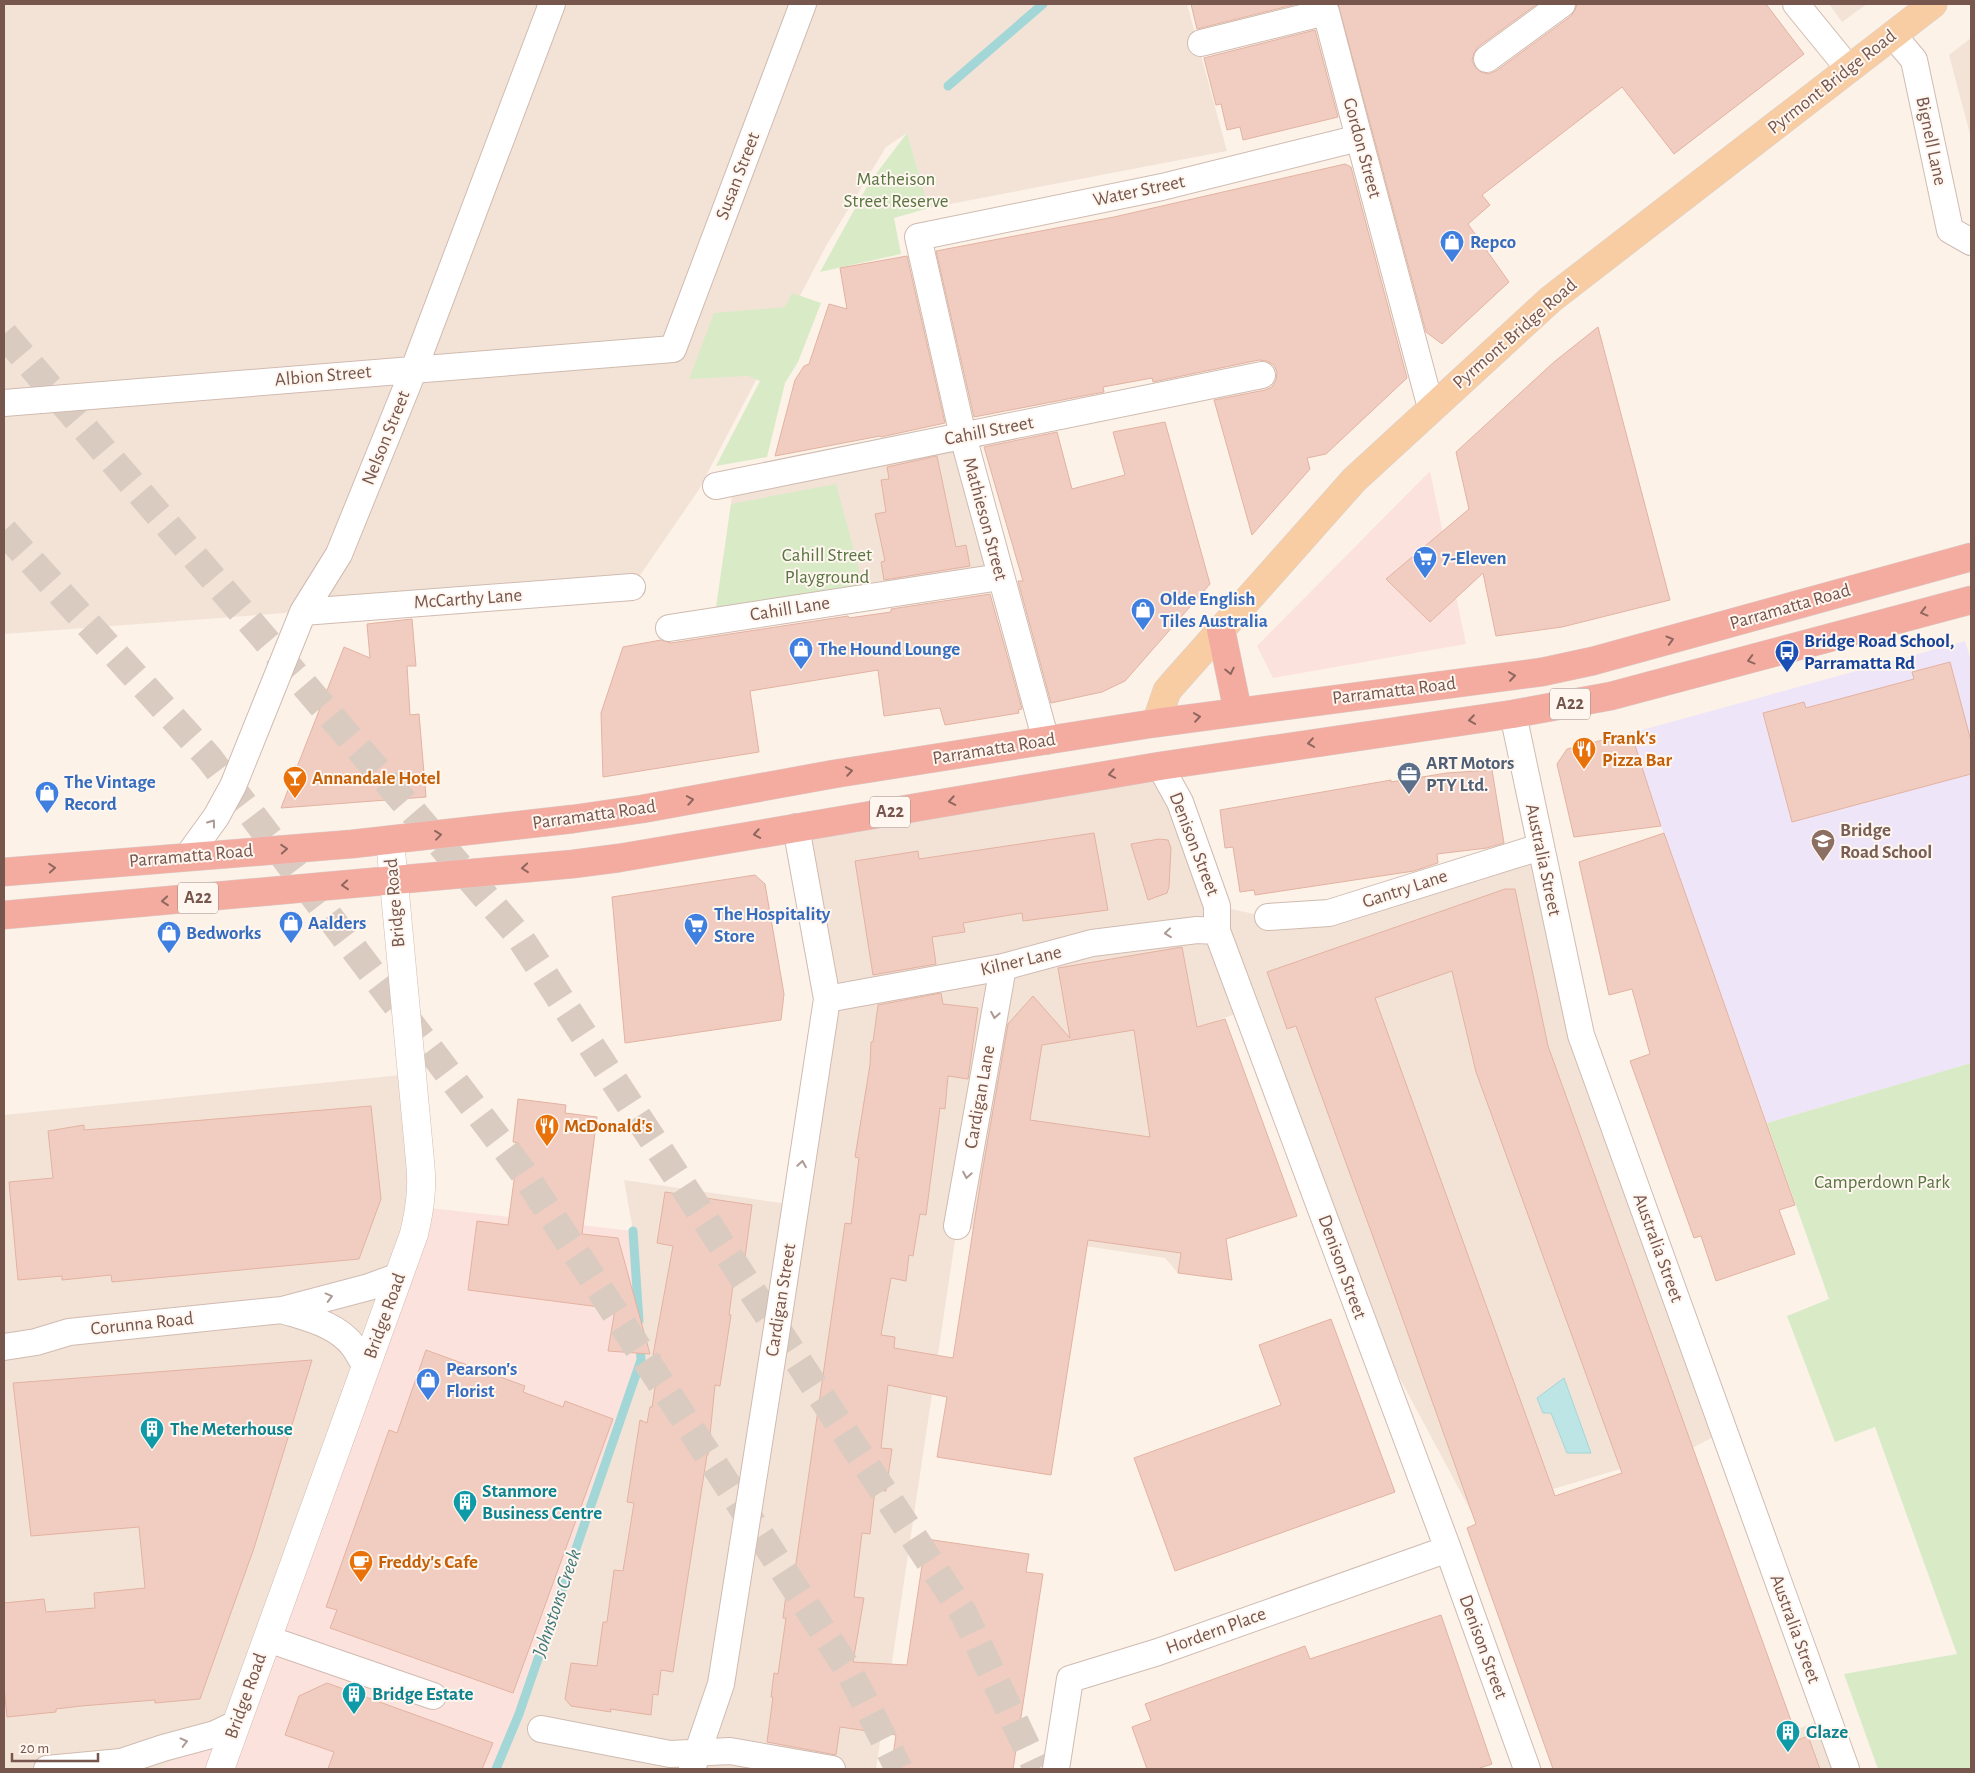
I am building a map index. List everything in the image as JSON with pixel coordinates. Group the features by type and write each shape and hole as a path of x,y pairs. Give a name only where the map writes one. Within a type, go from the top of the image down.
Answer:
{"highway":[{"name":"Parramatta Road","path":"4,872 390,840 573,819 632,811 834,774 1156,723 1559,668 1593,661 1971,557"},
{"name":"Parramatta Road","path":"4,915 573,864 1160,766 1513,714 1611,696 1971,600"},
{"path":"1221,630 1238,712"},
{"path":"1156,723 1160,766"}],"main road":[{"name":"Pyrmont Bridge Road","path":"1156,723 1167,691 1354,480 1550,299 1933,4"},
{"name":"Bridge Road","path":"220,1769 399,1276 414,1234 421,1207 422,1186 390,840"}],"street":[{"name":"Nelson Street","path":"187,857 216,817 233,786 303,612 339,554 414,370 552,4"},
{"name":"Susan Street","path":"673,349 804,4"},
{"path":"1487,59 1562,4"},
{"path":"1796,4 1849,69"},
{"name":"Gordon Street","path":"1202,43 1326,12 1358,138 1432,408"},
{"name":"Bignell Lane","path":"1893,35 1914,60 1950,230 1971,242"},
{"name":"Water Street","path":"918,237 1162,187 1358,138"},
{"name":"Mathieson Street","path":"918,237 963,436 1046,741"},
{"name":"Albion Street","path":"4,403 673,349"},
{"name":"Cahill Street","path":"716,486 1262,375"},
{"name":"Cahill Lane","path":"669,628 1000,577"},
{"name":"McCarthy Lane","path":"303,612 632,587"},
{"name":"Australia Street","path":"1513,714 1581,1035 1846,1769"},
{"name":"Denison Street","path":"1160,766 1180,802 1218,906 1217,931 1448,1549 1527,1769"},
{"name":"Cardigan Street","path":"695,1761 720,1684 827,999 796,827"},
{"name":"Gantry Lane","path":"1268,917 1329,913 1540,847"},
{"name":"Kilner Lane","path":"827,999 1004,967 1092,943 1181,932 1217,931"},
{"name":"Cardigan Lane","path":"957,1226 1004,967"},
{"name":"Corunna Road","path":"4,1347 36,1342 69,1332 282,1310 369,1287 399,1276"},
{"name":"Corunna Road","path":"282,1310 315,1320 339,1332 353,1346 366,1367"},
{"name":"Hordern Place","path":"1056,1769 1070,1679 1158,1652 1448,1549"},
{"path":"268,1639 433,1696"},
{"path":"47,1769 121,1762 215,1734 236,1724"},
{"path":"541,1729 670,1754 695,1761 730,1751 832,1769"},
{"path":"121,1762 154,1769"}],"shaded area":[{"path":"4,4 1187,4 1227,151 929,208 907,133 886,147 826,246 698,491 632,587 4,634"},
{"path":"1829,4 1867,4 1842,22"},
{"path":"1971,38 1971,138 1949,55"},
{"path":"963,436 1000,577 715,621 734,482"},
{"name":"7-Eleven","path":"1430,471 1466,644 1273,678 1257,646"},
{"name":"Bridge Road School","path":"1965,641 1971,660 1971,1063 1767,1123 1644,778 1631,733"},
{"path":"1160,766 1217,906 1268,917 1540,847 1581,1035 1724,1431 1694,1447 1553,1489 1474,1517 1345,1276 1246,1010 1197,1028 1232,1280 1178,1273 1165,1258 957,1227 876,1769 496,1769 519,1714 641,1360 633,1231 624,1180 795,1205 827,999 796,827"},
{"path":"411,1074 422,1186 236,1724 159,1769 4,1769 4,1115"},
{"path":"421,1207 633,1231 641,1360 519,1714 496,1769 159,1769 236,1724"},
{"path":"1827,1718 1846,1769 1690,1769"}],"green space":[{"name":"Matheison Street Reserve","path":"907,133 929,208 894,218 901,254 820,272 869,183"},
{"path":"792,293 821,303 798,362 785,383 767,457 716,466 760,381 748,376 689,379 714,313 785,307"},
{"name":"Cahill Street Playground","path":"836,484 865,591 715,614 731,504"},
{"name":"Camperdown Park","path":"1971,1063 1971,1769 1878,1769 1844,1674 1957,1654 1875,1427 1835,1442 1787,1316 1829,1299 1767,1123"}],"water":[{"path":"1564,1378 1591,1453 1567,1453 1551,1413 1543,1413 1537,1398"}],"building":[{"path":"1191,4 1297,4 1197,29"},
{"path":"1338,4 1537,4 1478,47 1472,60 1475,67 1481,72 1488,74 1496,71 1571,16 1577,4 1766,4 1804,54 1674,154 1622,87 1482,195 1490,205 1468,224 1509,282 1442,344 1426,332"},
{"path":"1315,30 1338,117 1243,140 1240,127 1227,130 1221,104 1216,105 1204,58"},
{"path":"1345,164 1351,167 1407,378 1326,454 1307,458 1310,469 1252,535 1214,400 1272,387 1276,380 1277,372 1274,365 1267,361 1259,360 1153,382 1152,378 1103,387 1104,392 974,417 936,251 1114,217"},
{"path":"907,256 945,423 881,437 775,456 795,380 804,366 809,364 829,304 847,309 840,268"},
{"path":"1598,327 1670,600 1562,627 1496,636 1483,573 1430,622 1386,579 1469,509 1456,452 1554,362"},
{"path":"1165,422 1210,584 1125,681 1102,692 1051,703 1018,581 1023,581 984,447 1057,432 1072,489 1125,475 1113,432"},
{"path":"937,456 956,547 966,545 970,566 884,580 881,562 885,561 875,514 886,512 881,480 889,479 887,467"},
{"path":"990,594 1022,709 1018,710 1019,713 945,725 940,708 884,716 878,670 750,691 759,752 603,777 601,713 623,647 661,640 671,643 848,616 849,618 891,612 891,609"},
{"path":"412,619 416,666 407,666 410,715 419,714 426,797 281,808 344,647 370,658 367,624"},
{"path":"1950,662 1971,741 1971,774 1792,822 1763,713 1804,702 1806,708 1914,679 1912,672"},
{"path":"1631,733 1661,826 1574,837 1557,764 1567,749"},
{"path":"1492,770 1504,843 1487,848 1437,854 1438,863 1414,871 1255,895 1254,890 1240,892 1233,847 1225,848 1220,810 1391,780 1391,782 1447,773"},
{"path":"1094,833 1108,910 1023,921 1022,913 963,923 965,932 932,937 936,964 873,975 855,861 918,851 919,859"},
{"path":"1664,833 1795,1205 1779,1210 1795,1254 1716,1281 1701,1236 1694,1238 1630,1061 1650,1054 1632,989 1609,995 1579,862"},
{"path":"1159,839 1168,840 1171,848 1169,887 1167,893 1148,900 1131,844"},
{"name":"The Hospitality Store","path":"755,875 765,884 784,994 781,1020 625,1043 612,897"},
{"path":"1505,889 1515,889 1548,1046 1798,1740 1808,1736 1820,1769 1553,1769 1467,1528 1476,1524 1391,1286 1296,1026 1287,1029 1267,972","holes":["1452,971 1476,1072 1622,1473 1555,1496 1375,998"]},
{"path":"1182,947 1197,1027 1225,1019 1297,1216 1226,1239 1232,1280 1178,1273 1181,1253 1088,1240 1051,1475 937,1457 947,1397 888,1385 881,1448 892,1449 886,1491 875,1490 870,1534 862,1533 854,1597 864,1598 853,1662 907,1665 926,1539 1029,1554 1026,1572 1043,1574 1013,1769 891,1769 896,1735 840,1727 836,1755 767,1742 774,1673 778,1674 786,1618 783,1618 787,1587 791,1588 796,1563 845,1223 851,1224 859,1158 855,1157 878,1005 941,993 943,1004 978,1008 968,1079 948,1076 945,1109 940,1108 926,1215 920,1214 913,1256 909,1255 906,1281 891,1278 881,1335 895,1337 894,1348 953,1358 1008,1024 1033,996 1070,1038 1058,968","holes":["1134,1030 1150,1137 1030,1120 1042,1045"]},
{"path":"518,1099 566,1105 565,1113 597,1117 582,1234 618,1238 650,1354 608,1351 615,1309 468,1290 477,1221 508,1225 519,1143 513,1142"},
{"path":"371,1106 381,1199 359,1259 112,1282 111,1275 62,1280 62,1276 18,1280 9,1182 53,1178 48,1131 84,1125 84,1130"},
{"path":"665,1192 752,1205 745,1257 737,1256 729,1315 731,1315 720,1386 715,1385 708,1455 673,1672 661,1670 658,1695 653,1694 651,1715 571,1706 565,1699 571,1663 597,1666 603,1622 607,1622 614,1570 623,1571 634,1503 627,1502 640,1420 647,1423 650,1407 652,1407 660,1355 653,1355 673,1246 657,1243"},
{"path":"1331,1319 1395,1492 1175,1571 1134,1458 1281,1405 1259,1345"},
{"name":"Stanmore Business Centre","path":"426,1350 525,1386 523,1392 563,1407 565,1401 613,1419 513,1693 330,1628 337,1610 326,1607 389,1430 397,1433"},
{"path":"312,1360 254,1548 200,1699 155,1703 155,1700 81,1706 56,1709 56,1712 7,1717 4,1687 4,1603 44,1599 46,1612 95,1608 94,1593 145,1588 139,1527 31,1536 13,1383"},
{"path":"1441,1615 1492,1764 1477,1769 1147,1769 1132,1727 1151,1720 1145,1704 1305,1646 1310,1659"},
{"name":"Bridge Estate","path":"327,1683 493,1743 482,1769 328,1769 334,1752 285,1735 299,1696"}],"waterway":[{"name":"Johnstons Creek","path":"948,86 1043,4"},
{"name":"Johnstons Creek","path":"633,1231 639,1321"},
{"name":"Johnstons Creek","path":"496,1769 519,1714 641,1360 640,1342"}],"tunnel":[{"path":"4,334 519,936 964,1614 1037,1769"},
{"path":"4,531 209,758 523,1172 849,1671 899,1769"}],"place":[{"name":"Repco","path":"1452,263"},
{"name":"7-Eleven","path":"1425,579"},
{"name":"Olde English Tiles Australia","path":"1143,631"},
{"name":"The Hound Lounge","path":"801,670"},
{"name":"Bridge Road School, Parramatta Rd","path":"1787,673"},
{"name":"Frank's Pizza Bar","path":"1584,770"},
{"name":"ART Motors PTY Ltd.","path":"1409,795"},
{"name":"Annandale Hotel","path":"295,799"},
{"name":"The Vintage Record","path":"47,814"},
{"name":"Bridge Road School","path":"1823,862"},
{"name":"Aalders","path":"291,944"},
{"name":"The Hospitality Store","path":"696,946"},
{"name":"Bedworks","path":"169,954"},
{"name":"McDonald's","path":"547,1147"},
{"name":"Pearson's Florist","path":"428,1401"},
{"name":"The Meterhouse","path":"152,1450"},
{"name":"Stanmore Business Centre","path":"465,1523"},
{"name":"Freddy's Cafe","path":"361,1583"},
{"name":"Bridge Estate","path":"354,1715"},
{"name":"Glaze","path":"1788,1753"}]}
